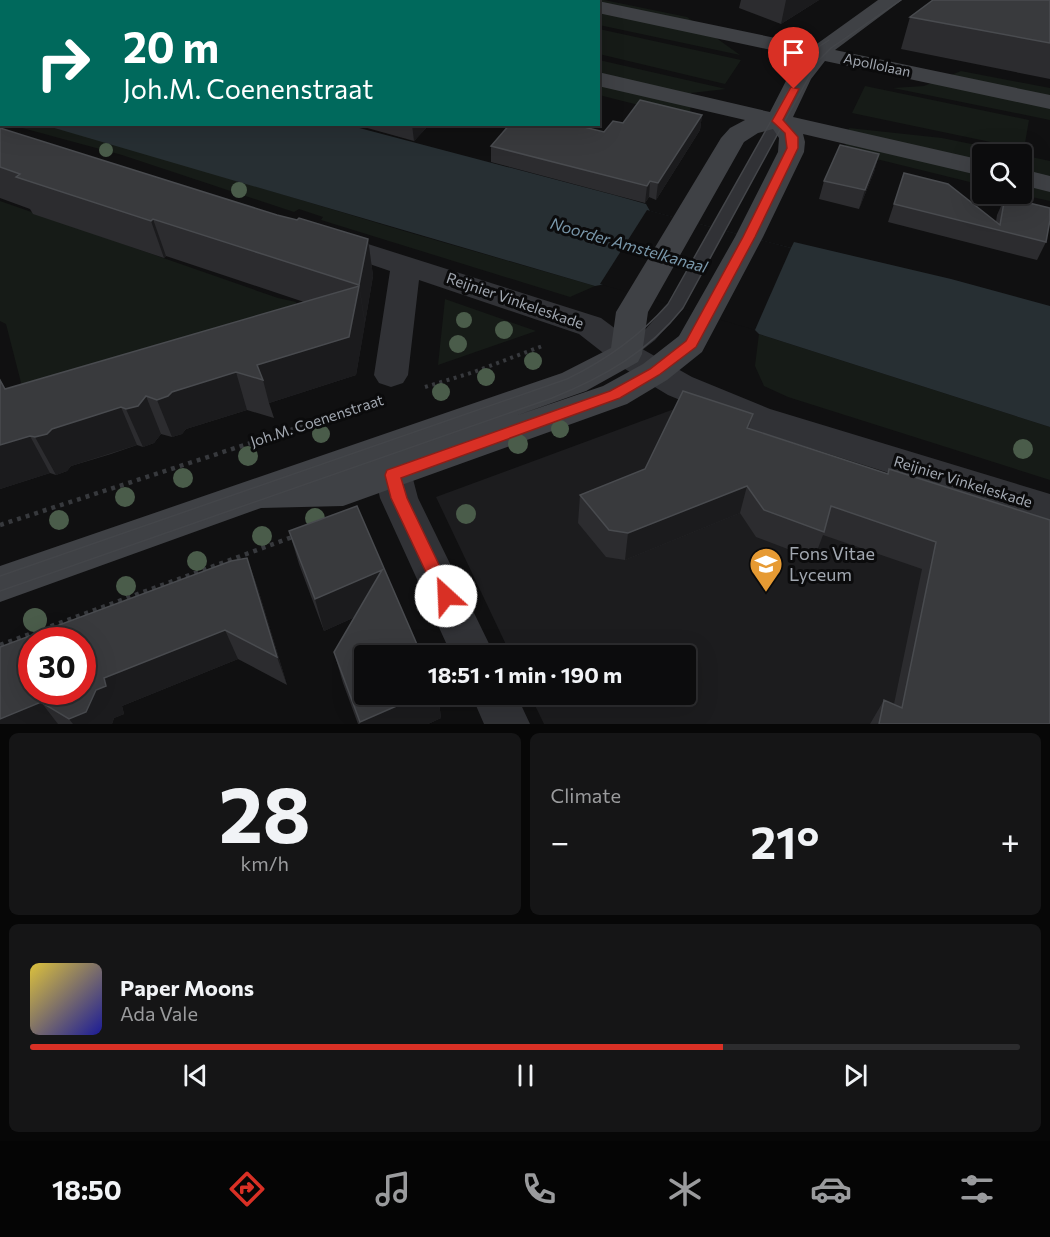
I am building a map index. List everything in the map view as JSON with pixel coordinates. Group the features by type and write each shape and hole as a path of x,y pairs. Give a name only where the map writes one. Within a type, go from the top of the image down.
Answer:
{"street":[{"path":"778,121 800,77 820,53 892,0"},
{"name":"Apollolaan","path":"600,7 1050,102"},
{"path":"600,79 972,166"},
{"path":"0,584 257,493 344,491 390,462 574,382 626,354 632,312 734,138 745,128 778,121"},
{"path":"390,462 667,379 707,316 749,237 792,148 793,137 778,121"},
{"path":"1032,180 1050,184"},
{"name":"Reijnier Vinkeleskade","path":"305,233 590,326 626,354 667,379 759,419 1050,509"},
{"name":"Joh.M. Coenenstraat","path":"391,375 406,265"},
{"path":"390,462 399,498 469,645"},
{"path":"498,705 507,724"}],"lane":[{"path":"626,354 649,336 676,306 778,121"}],"path":[{"path":"420,388 571,337 590,326"},
{"name":"Joh.M. Coenenstraat","path":"0,525 376,402"}],"shaded area":[{"path":"600,0 687,17 740,55 600,25"},
{"path":"600,29 741,60 725,84 600,54"},
{"path":"600,60 726,89 691,93 690,118 600,95"},
{"path":"961,71 1050,88 1050,120 893,88 924,86"},
{"path":"865,86 1029,120 1025,144 1000,144 852,113"},
{"path":"15,126 55,126 595,286 570,297 321,220 323,217 299,209 294,212 122,155"},
{"path":"849,128 942,138 972,144 972,183 844,151"},
{"path":"1032,157 1050,161 1050,201 1032,197"},
{"path":"0,201 278,298 296,302 292,326 28,410 6,324 0,321"},
{"path":"445,299 536,331 438,365"},
{"path":"759,334 1050,427 1050,480 788,397 764,386 755,366"},
{"name":"Fons Vitae Lyceum","path":"677,408 1050,531 1050,724 544,724 535,705 696,705 696,645 506,645 436,497"}],"water":[{"name":"Noorder Amstelkanaal","path":"352,126 614,195 646,204 650,211 791,248 794,242 951,279 1050,306 1050,427 759,334 750,325 606,284 595,286 51,127"}],"pier":[{"path":"647,210 791,248 755,330 600,284"}],"building":[{"path":"933,0 1050,0 1050,43 910,17"},
{"path":"640,100 702,115 658,183 650,181 647,186 491,146 508,126 580,126 604,132 613,121 623,123"},
{"path":"0,128 277,215 297,220 299,218 368,239 359,285 16,177 20,174 0,167"},
{"path":"840,145 879,154 865,190 824,181"},
{"path":"904,173 948,184 1000,225 1004,204 1032,204 1050,208 1050,220 1046,242 894,204"},
{"path":"359,286 349,337 257,365 263,380 236,372 172,392 157,400 146,396 138,406 126,409 121,407 52,429 47,434 30,436 0,445 0,380 5,389"},
{"path":"683,391 753,414 747,428 888,474 889,469 1050,520 1050,724 879,724 884,700 902,708 936,542 831,506 824,532 764,510 747,486 628,533 609,530 580,495 645,469"},
{"path":"357,506 417,645 354,645 354,705 399,705 360,722 334,652 382,570 315,599 289,531"},
{"path":"247,558 277,657 225,630 104,678 106,686 96,690 96,627 54,627 231,561"},
{"path":"18,640 18,705 34,705 0,719 0,647"},
{"path":"46,705 89,705 86,712 69,719"}],"tram line":[{"path":"0,591 552,398 624,362 655,338 683,308 817,62 831,48 901,0"},
{"path":"0,576 567,379 608,356 634,337 668,304 798,73 820,46 829,40"}],"place":[{"name":"Fons Vitae Lyceum","path":"766,593"}],"route":[{"path":"446,596 399,498 393,475 615,395 655,372 691,344 749,237 792,148 793,137 778,121 794,89"}]}
